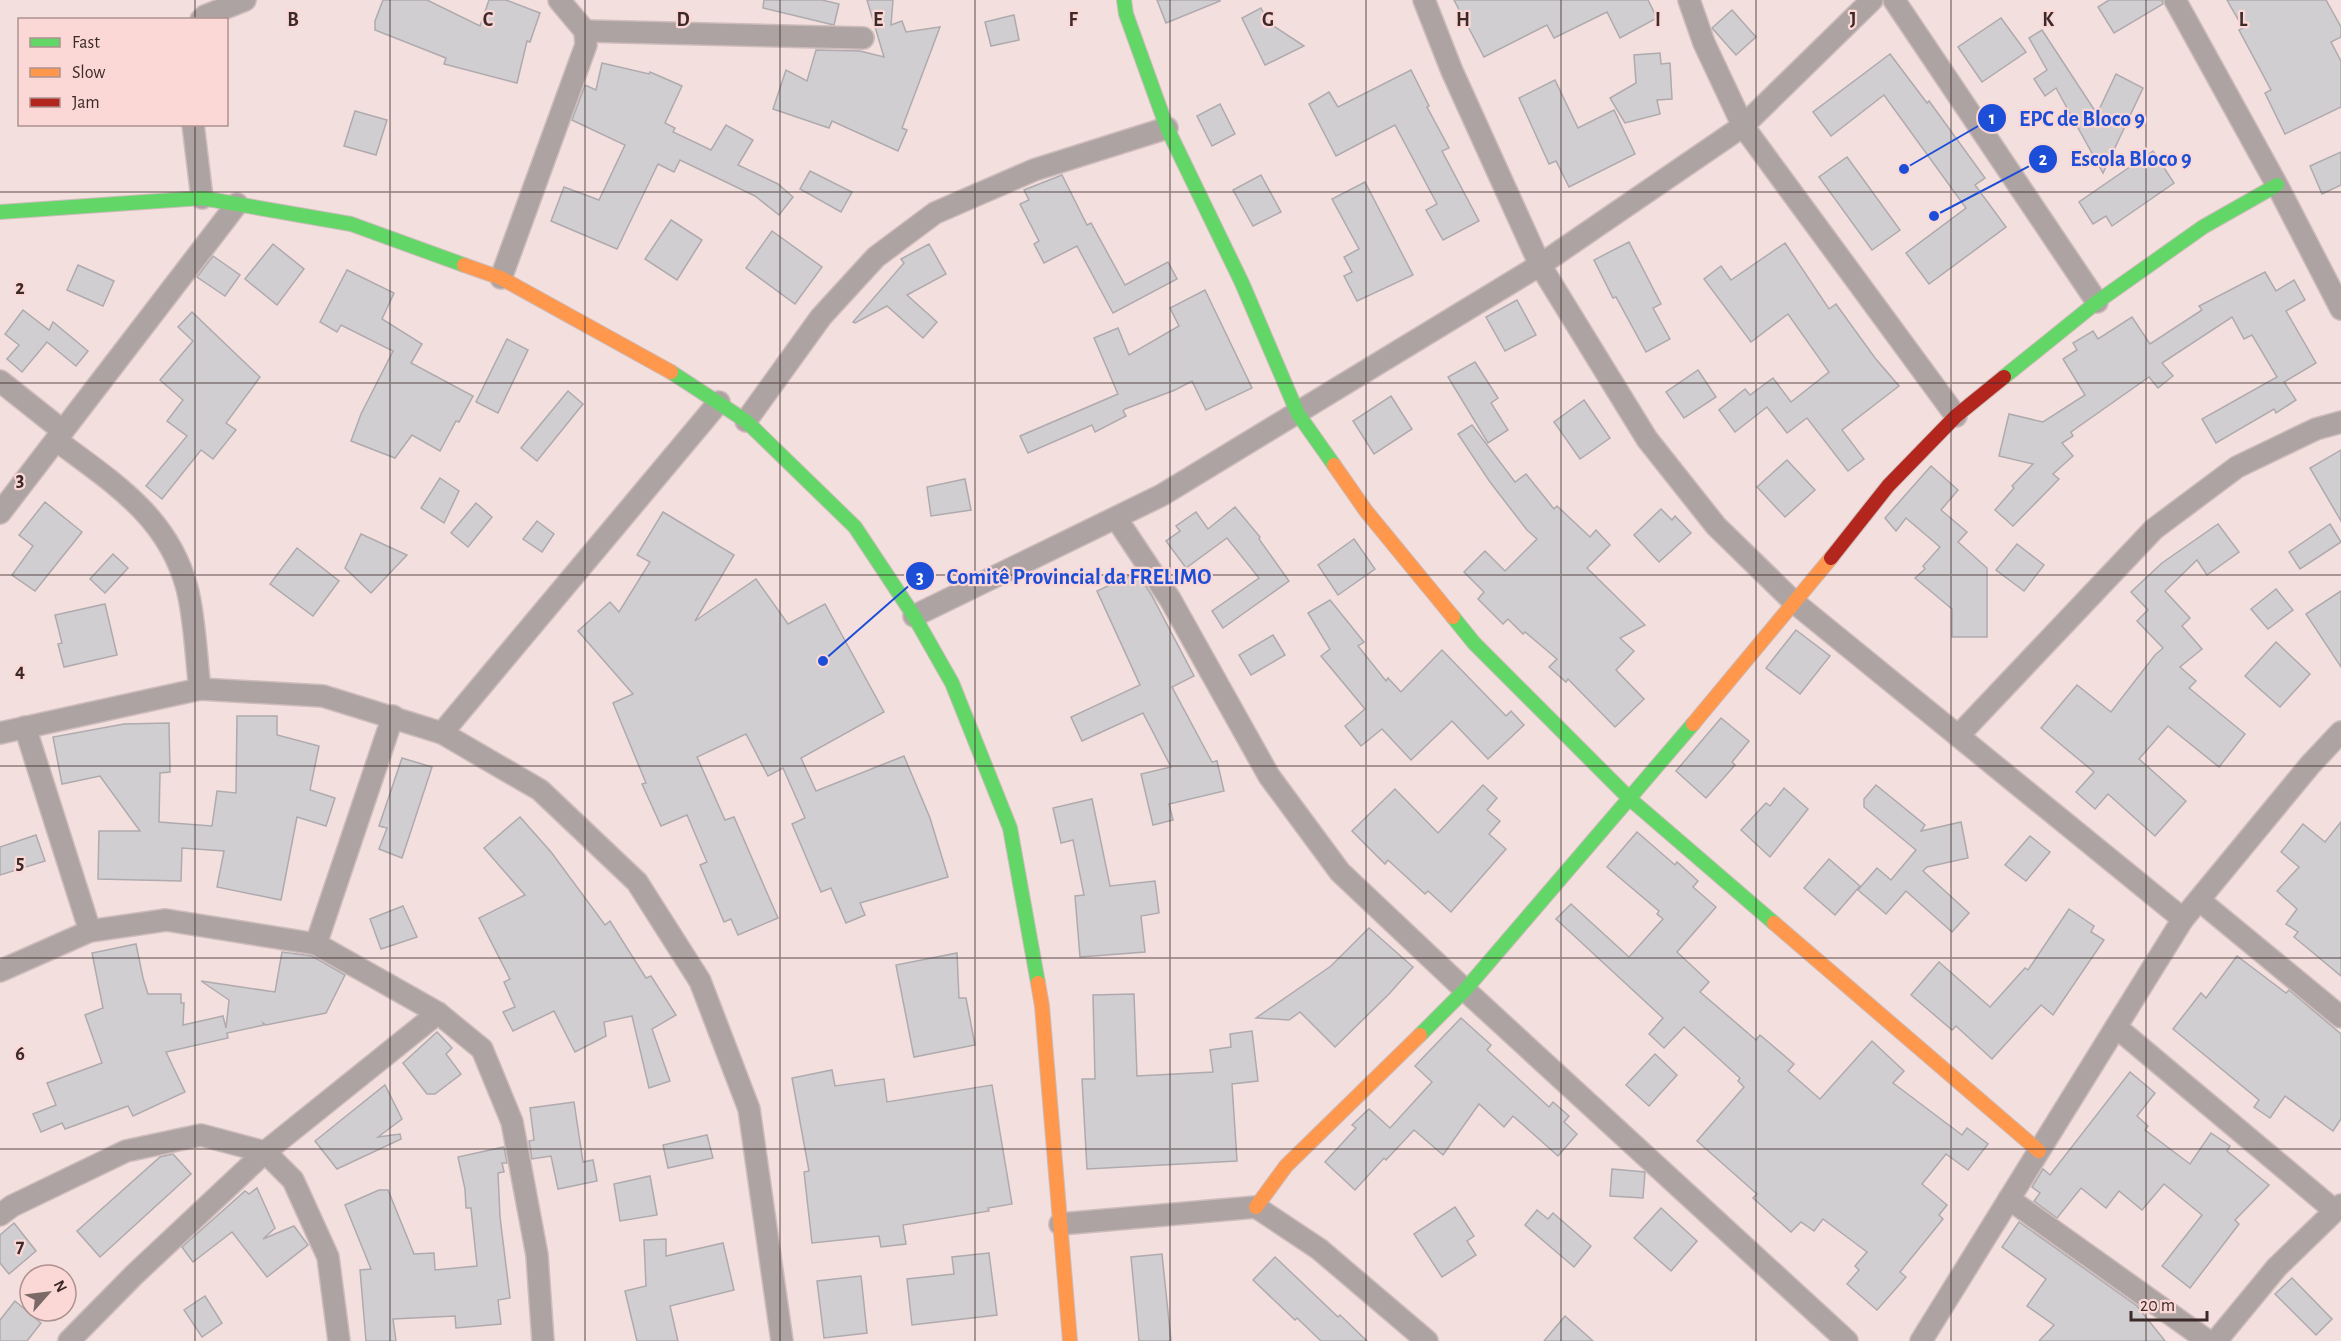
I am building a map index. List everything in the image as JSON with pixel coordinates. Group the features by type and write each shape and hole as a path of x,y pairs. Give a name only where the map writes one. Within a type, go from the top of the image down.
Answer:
{"street":[{"path":"203,18 245,0"},
{"path":"501,278 586,45 585,31 559,0"},
{"path":"1124,0 1126,14 1167,128 1242,283 1298,414 1366,511 1474,643 1630,799 2039,1150"},
{"path":"1424,0 1452,71 1540,265 1647,439 1716,525 1795,603 2184,919"},
{"path":"1689,0 1704,43 1743,126 1956,416"},
{"path":"914,616 1162,495 1540,265 1743,126 1872,0"},
{"path":"1894,0 2097,302"},
{"path":"2175,0 2277,185 2341,309"},
{"path":"585,31 863,38"},
{"path":"193,126 202,198"},
{"path":"746,421 821,317 876,257 935,213 1034,170 1167,128"},
{"path":"1256,1207 1286,1166 1465,990 1795,603 1888,486 1956,416 2097,302 2203,227 2277,185"},
{"path":"0,212 202,198 351,224 501,278 719,402 746,421 855,528 914,616 952,683 1010,828 1042,1006 1070,1341"},
{"path":"0,513 237,204"},
{"path":"0,381 117,485 158,526 176,555 188,590 200,689"},
{"path":"442,733 719,402"},
{"path":"1958,736 2154,529 2237,467 2316,429 2341,422"},
{"path":"1116,518 1170,599 1269,776 1340,872 1847,1341"},
{"path":"0,733 200,689 324,696 442,733 540,790 637,882 700,981 749,1109 782,1341"},
{"path":"316,944 393,716"},
{"path":"25,727 90,931"},
{"path":"1921,1341 2184,919 2310,765 2341,732"},
{"path":"2199,900 2341,1017"},
{"path":"0,971 90,931 166,920 316,944 438,1013 482,1049 512,1122 537,1255 543,1341"},
{"path":"69,1341 134,1275 265,1152 438,1013"},
{"path":"2116,1027 2337,1207 2277,1267 2216,1341"},
{"path":"0,1215 126,1151 201,1135 265,1152 293,1180 328,1257 339,1341"},
{"path":"2009,1199 2208,1341"},
{"path":"1060,1224 1256,1207 1319,1249 1427,1341"}],"building":[{"path":"383,0 427,0 480,26 489,0 506,0 540,13 530,42 527,41 517,83 444,64 446,58 375,30 375,21"},
{"path":"764,0 822,0 839,4 834,25 763,8"},
{"path":"867,0 893,0 891,25 902,21 906,32 940,27 902,128 907,130 898,151 832,121 829,128 773,109 786,70 807,81 816,50 860,51 884,57"},
{"path":"1157,0 1220,0 1220,1 1166,23"},
{"path":"1454,0 1648,0 1657,18 1620,38 1607,12 1554,38 1547,25 1484,57"},
{"path":"2109,0 2162,0 2163,4 2114,33 2098,7"},
{"path":"2227,0 2326,0 2341,27 2341,37 2331,42 2341,61 2341,107 2285,134 2265,93 2271,90 2239,30 2243,28"},
{"path":"1261,8 1269,23 1304,46 1265,65 1242,18"},
{"path":"1732,10 1756,37 1736,55 1712,28"},
{"path":"1014,15 1019,40 991,46 985,22"},
{"path":"2001,18 2026,52 1982,82 1958,47"},
{"path":"2042,30 2097,114 2116,74 2143,88 2103,173 2056,88 2045,96 2034,79 2047,70 2029,38"},
{"path":"1660,53 1661,64 1670,63 1672,99 1657,100 1660,114 1625,123 1610,98 1636,83 1634,55"},
{"path":"1890,54 1927,103 1929,101 1985,178 1975,185 2006,227 1929,284 1906,253 1966,208 1884,95 1831,136 1813,112"},
{"path":"602,63 649,74 650,72 682,86 665,123 675,128 673,132 711,150 726,125 753,140 738,165 778,184 793,197 779,215 755,196 680,160 674,172 658,164 617,249 551,221 564,187 599,200 625,145 572,120 585,85 596,90"},
{"path":"1411,70 1429,106 1427,107 1449,148 1442,151 1479,221 1443,240 1426,210 1437,204 1395,125 1336,156 1309,104 1329,92 1338,107"},
{"path":"1555,80 1578,128 1614,110 1635,154 1569,187 1556,161 1549,164 1519,98"},
{"path":"1220,104 1235,134 1212,146 1197,116"},
{"path":"355,111 387,120 376,155 344,146"},
{"path":"2153,151 2174,183 2112,226 2106,216 2093,224 2079,202"},
{"path":"2341,152 2341,185 2322,194 2310,166"},
{"path":"1847,157 1900,230 1872,250 1819,177"},
{"path":"810,171 852,192 841,212 800,189"},
{"path":"1062,175 1087,225 1091,223 1125,285 1168,262 1177,279 1113,313 1077,246 1044,263 1034,244 1039,241 1020,204 1029,200 1024,190"},
{"path":"1261,175 1281,212 1253,226 1233,190"},
{"path":"1365,182 1413,275 1357,301 1344,276 1352,272 1344,257 1359,249 1332,199"},
{"path":"671,220 702,240 677,280 645,259"},
{"path":"772,231 822,267 795,304 746,268"},
{"path":"1629,242 1661,304 1653,308 1670,339 1646,352 1616,297 1613,298 1594,260"},
{"path":"1785,243 1829,309 1836,304 1875,358 1899,386 1842,430 1864,459 1848,471 1807,418 1787,433 1767,407 1735,432 1719,410 1745,389 1750,395 1773,378 1791,402 1829,372 1788,314 1751,342 1704,279 1721,266 1731,280"},
{"path":"273,244 304,269 277,305 245,279"},
{"path":"929,244 946,274 907,295 937,322 923,338 887,306 853,322 904,263 901,259"},
{"path":"213,256 240,275 225,296 197,277"},
{"path":"78,265 114,281 103,306 67,290"},
{"path":"347,270 394,293 382,319 422,344 411,363 473,396 440,451 412,435 395,458 351,441 361,414 393,351 341,325 337,332 320,322"},
{"path":"2265,272 2276,291 2294,280 2305,300 2286,311 2316,363 2284,382 2296,400 2276,413 2274,409 2216,443 2202,419 2277,377 2252,335 2244,339 2232,317 2162,363 2173,376 2158,388 2149,377 2071,432 2073,436 2062,443 2073,456 2053,474 2059,479 2013,526 1995,510 2014,488 2012,486 2033,464 1999,456 2009,414 2043,422 2085,395 2063,359 2077,350 2073,343 2093,331 2098,339 2132,317 2150,344 2202,310 2199,306"},
{"path":"1205,290 1252,388 1206,410 1192,381 1125,409 1123,411 1126,416 1095,432 1092,425 1028,453 1020,436 1118,394 1094,338 1118,328 1129,355 1179,326 1170,308"},
{"path":"1517,300 1536,335 1505,351 1486,317"},
{"path":"23,310 49,330 53,322 88,351 76,366 47,342 22,372 7,359 19,345 5,334"},
{"path":"192,312 260,377 226,423 236,430 213,459 201,450 162,499 146,486 187,436 167,421 183,400 160,380 193,341 178,327"},
{"path":"507,339 528,350 498,413 476,402"},
{"path":"1475,362 1498,398 1491,403 1508,430 1488,443 1448,377"},
{"path":"1698,370 1716,397 1684,418 1666,392"},
{"path":"568,391 583,404 537,461 521,448"},
{"path":"1391,396 1412,429 1374,454 1353,421"},
{"path":"1584,400 1610,438 1580,459 1554,422"},
{"path":"1472,425 1515,482 1526,474 1554,509 1557,506 1590,537 1596,530 1610,545 1587,568 1645,625 1620,638 1634,651 1616,670 1644,699 1615,727 1568,679 1566,682 1549,667 1557,659 1525,632 1523,634 1508,619 1503,624 1478,599 1484,592 1464,572 1485,551 1505,571 1537,539 1527,530 1490,482 1458,434"},
{"path":"2341,450 2341,521 2310,468"},
{"path":"1787,460 1815,490 1785,517 1757,487"},
{"path":"1931,466 1958,490 1941,510 1967,532 1958,542 1987,568 1987,637 1952,637 1952,609 1915,578 1925,569 1923,566 1940,547 1906,518 1896,531 1885,518"},
{"path":"440,478 459,491 444,523 421,508"},
{"path":"965,479 971,510 931,516 927,487"},
{"path":"45,502 82,532 35,591 12,575 33,546 19,535"},
{"path":"476,503 492,517 468,547 451,533"},
{"path":"1235,507 1260,537 1259,539 1289,581 1223,628 1212,611 1259,578 1227,538 1186,568 1166,541 1180,531 1176,526 1196,512 1208,529"},
{"path":"1661,509 1672,520 1675,516 1691,533 1659,562 1634,535"},
{"path":"663,512 734,555 695,621 756,579 788,624 825,604 884,712 801,758 816,791 904,756 930,818 948,877 860,903 865,915 846,923 831,888 821,892 792,824 805,818 783,768 768,776 746,734 697,757 725,820 734,817 778,918 738,935 731,919 724,922 700,865 707,862 687,815 661,826 642,784 646,783 613,703 633,694 578,631 610,602 619,612 650,562 637,555"},
{"path":"537,521 554,534 542,552 523,539"},
{"path":"2218,524 2239,552 2207,575 2197,560 2165,591 2190,618 2182,626 2202,649 2180,667 2196,681 2189,688 2245,734 2219,767 2168,726 2139,759 2186,801 2155,836 2108,794 2095,809 2076,792 2094,772 2041,728 2077,685 2111,712 2163,648 2137,621 2148,610 2131,592 2162,563"},
{"path":"2330,524 2341,542 2300,569 2289,552"},
{"path":"361,534 407,555 371,593 345,568"},
{"path":"1354,539 1375,569 1338,595 1318,565"},
{"path":"2017,544 2044,565 2024,591 1996,570"},
{"path":"297,548 339,581 313,616 270,584"},
{"path":"113,554 128,568 105,593 90,579"},
{"path":"1133,574 1136,579 1140,577 1152,596 1194,676 1172,687 1212,762 1217,761 1224,791 1169,804 1173,820 1153,825 1141,774 1171,767 1143,713 1082,741 1071,717 1140,685 1097,591"},
{"path":"2276,589 2293,610 2268,629 2251,609"},
{"path":"2341,591 2341,667 2306,614"},
{"path":"1330,600 1364,642 1358,646 1386,681 1388,678 1401,692 1442,650 1506,716 1511,711 1524,725 1488,759 1452,721 1411,760 1382,729 1361,746 1345,726 1365,709 1321,656 1330,649 1308,613"},
{"path":"105,604 117,655 64,667 58,644 62,643 55,615"},
{"path":"1796,630 1830,656 1800,694 1766,668"},
{"path":"1273,635 1285,655 1251,675 1239,655"},
{"path":"2276,642 2310,674 2280,707 2245,676"},
{"path":"237,716 277,716 277,735 319,746 310,790 335,798 326,826 297,817 281,900 217,887 224,851 182,848 181,881 98,879 99,831 140,831 100,776 62,784 53,737 124,724 169,723 170,772 160,773 159,822 212,826 217,791 236,793"},
{"path":"1721,718 1749,741 1732,762 1735,765 1706,798 1676,771"},
{"path":"402,758 432,767 402,858 379,849 387,828 379,826"},
{"path":"1483,785 1497,798 1487,810 1500,821 1489,834 1506,849 1451,912 1428,891 1425,894 1388,860 1385,864 1352,831 1395,789 1438,833"},
{"path":"1876,785 1925,825 1921,831 1961,822 1968,858 1927,867 1923,871 1969,913 1952,932 1906,891 1886,914 1858,890 1877,868 1891,880 1916,850 1864,807 1864,799"},
{"path":"1784,788 1808,809 1770,857 1741,830 1766,803 1770,806"},
{"path":"1092,799 1110,886 1155,881 1159,913 1141,916 1145,952 1080,957 1075,896 1084,895 1073,840 1061,843 1053,808"},
{"path":"520,817 551,852 605,925 610,921 646,978 651,976 676,1015 652,1029 670,1081 649,1088 632,1016 604,1022 606,1036 575,1052 554,1011 513,1031 503,1012 515,1007 504,982 510,979 479,918 525,895 484,848"},
{"path":"2341,822 2341,976 2294,937 2298,932 2286,924 2297,909 2277,891 2299,867 2281,852 2303,824 2325,842"},
{"path":"1637,832 1675,865 1677,862 1698,881 1693,887 1716,907 1677,952 1709,982 1700,992 1756,1040 1760,1035 1794,1064 1788,1071 1820,1099 1872,1041 1904,1071 1893,1083 1962,1135 1967,1128 1988,1144 1968,1170 1946,1154 1922,1184 1947,1205 1939,1215 1943,1219 1900,1272 1906,1277 1877,1310 1847,1284 1859,1270 1855,1266 1867,1252 1823,1219 1814,1231 1801,1222 1791,1232 1753,1198 1757,1194 1697,1141 1744,1087 1738,1081 1740,1078 1684,1027 1664,1048 1649,1034 1663,1018 1556,919 1571,904 1629,957 1663,919 1657,914 1659,911 1607,867"},
{"path":"36,835 45,861 0,875 0,847"},
{"path":"2030,836 2050,852 2026,881 2005,865"},
{"path":"1829,859 1860,886 1835,915 1804,888"},
{"path":"403,906 417,937 381,949 370,919"},
{"path":"2069,909 2094,926 2091,932 2104,940 2053,1015 2041,1005 1992,1059 1956,1026 1952,1030 1911,995 1939,962 1990,1007 2025,968 2028,970"},
{"path":"1369,928 1413,967 1335,1047 1300,1012 1289,1020 1256,1018 1331,966"},
{"path":"136,944 148,994 181,994 181,1003 184,1003 183,1025 223,1016 226,1028 229,1000 201,981 275,992 282,952 312,956 345,975 326,1013 266,1025 263,1023 264,1025 227,1033 228,1038 166,1052 185,1092 133,1116 128,1106 65,1129 62,1123 41,1132 33,1114 56,1105 47,1083 102,1063 85,1015 103,1008 92,953"},
{"path":"957,953 959,998 966,998 975,1045 914,1057 896,965"},
{"path":"2237,956 2286,993 2289,990 2341,1034 2341,1119 2333,1131 2285,1096 2270,1118 2254,1107 2259,1100 2173,1029 2201,993 2206,998"},
{"path":"1134,994 1137,1076 1213,1072 1210,1050 1231,1047 1230,1034 1252,1031 1258,1081 1232,1084 1237,1161 1087,1169 1082,1079 1095,1079 1093,995"},
{"path":"1461,1018 1491,1045 1487,1050 1549,1107 1553,1102 1569,1116 1564,1122 1577,1134 1558,1156 1513,1116 1504,1127 1479,1104 1443,1155 1414,1130 1355,1190 1325,1162 1356,1128 1352,1125 1369,1109 1390,1128 1432,1082 1415,1066"},
{"path":"437,1032 452,1048 446,1054 461,1074 435,1094 427,1094 403,1063"},
{"path":"1655,1054 1677,1075 1649,1106 1626,1085"},
{"path":"832,1070 835,1086 884,1079 887,1102 992,1085 1012,1204 988,1208 989,1211 903,1225 906,1244 881,1247 879,1236 812,1243 804,1172 809,1171 792,1078"},
{"path":"2130,1072 2155,1093 2137,1116 2148,1126 2145,1130 2190,1164 2211,1133 2230,1146 2227,1151 2269,1185 2235,1220 2239,1224 2190,1288 2162,1266 2202,1215 2164,1184 2142,1210 2119,1191 2106,1208 2081,1188 2057,1218 2034,1201 2040,1193 2032,1187 2043,1169 2050,1175"},
{"path":"385,1085 402,1119 378,1137 400,1134 401,1139 337,1169 315,1141"},
{"path":"574,1102 583,1162 593,1160 597,1181 558,1189 551,1156 532,1159 529,1141 534,1140 530,1108"},
{"path":"707,1135 713,1158 668,1168 663,1145"},
{"path":"504,1147 507,1163 502,1163 504,1172 498,1173 500,1217 510,1298 498,1300 501,1324 456,1328 455,1316 393,1319 396,1341 366,1341 360,1270 371,1269 345,1205 379,1190 388,1190 414,1254 434,1253 435,1270 477,1266 471,1208 466,1208 465,1189 458,1157"},
{"path":"173,1154 191,1174 100,1257 77,1231 160,1157"},
{"path":"1612,1169 1645,1172 1643,1198 1610,1196"},
{"path":"650,1176 657,1215 620,1221 614,1184"},
{"path":"257,1188 275,1228 263,1239 294,1226 308,1245 267,1277 232,1232 193,1262 182,1247 245,1191 249,1194"},
{"path":"1455,1207 1474,1236 1467,1241 1476,1255 1442,1277 1414,1234"},
{"path":"1661,1208 1697,1241 1671,1271 1634,1238"},
{"path":"1537,1210 1548,1219 1553,1213 1591,1246 1574,1267 1525,1225"},
{"path":"2019,1222 2137,1306 2165,1341 2039,1341 2054,1325 2027,1306 2046,1279 2002,1247"},
{"path":"14,1223 36,1251 22,1263 18,1263 18,1266 9,1274 0,1263 0,1235"},
{"path":"666,1239 666,1256 723,1243 734,1290 670,1306 678,1341 637,1341 625,1291 646,1286 644,1240"},
{"path":"989,1253 997,1315 912,1325 907,1279 954,1274 952,1257"},
{"path":"1162,1254 1171,1341 1139,1341 1131,1257"},
{"path":"1275,1257 1338,1317 1340,1315 1367,1341 1321,1341 1297,1318 1295,1320 1253,1280"},
{"path":"861,1276 867,1333 824,1338 817,1281"},
{"path":"2292,1278 2332,1319 2316,1335 2275,1294"},
{"path":"205,1296 222,1323 202,1337 184,1310"},
{"path":"15,1301 18,1304 18,1323 41,1323 27,1341 0,1341 0,1320"},
{"path":"1565,1316 1593,1341 1544,1341"}],"traffic: fast":[{"path":"1124,0 1126,14 1167,128 1242,283 1298,414 1334,465"},
{"path":"2004,377 2097,302 2203,227 2277,185"},
{"path":"0,212 202,198 351,224 464,265"},
{"path":"671,372 746,421 855,527 914,616 952,683 1010,828 1038,983"},
{"path":"1453,617 1474,643 1630,799 1774,923"},
{"path":"1420,1035 1465,990 1693,724"}],"traffic: slow":[{"path":"464,265 501,278 671,372"},
{"path":"1334,465 1366,511 1453,617"},
{"path":"1693,724 1831,558"},
{"path":"1774,923 2039,1151"},
{"path":"1038,983 1042,1006 1070,1341"},
{"path":"1256,1207 1286,1166 1420,1035"}],"traffic: jam":[{"path":"1831,558 1888,486 1956,416 2004,377"}],"place":[{"name":"EPC de Bloco 9","path":"1904,169"},
{"name":"Escola Bloco 9","path":"1934,216"},
{"name":"Comitê Provincial da FRELIMO","path":"823,661"}]}
